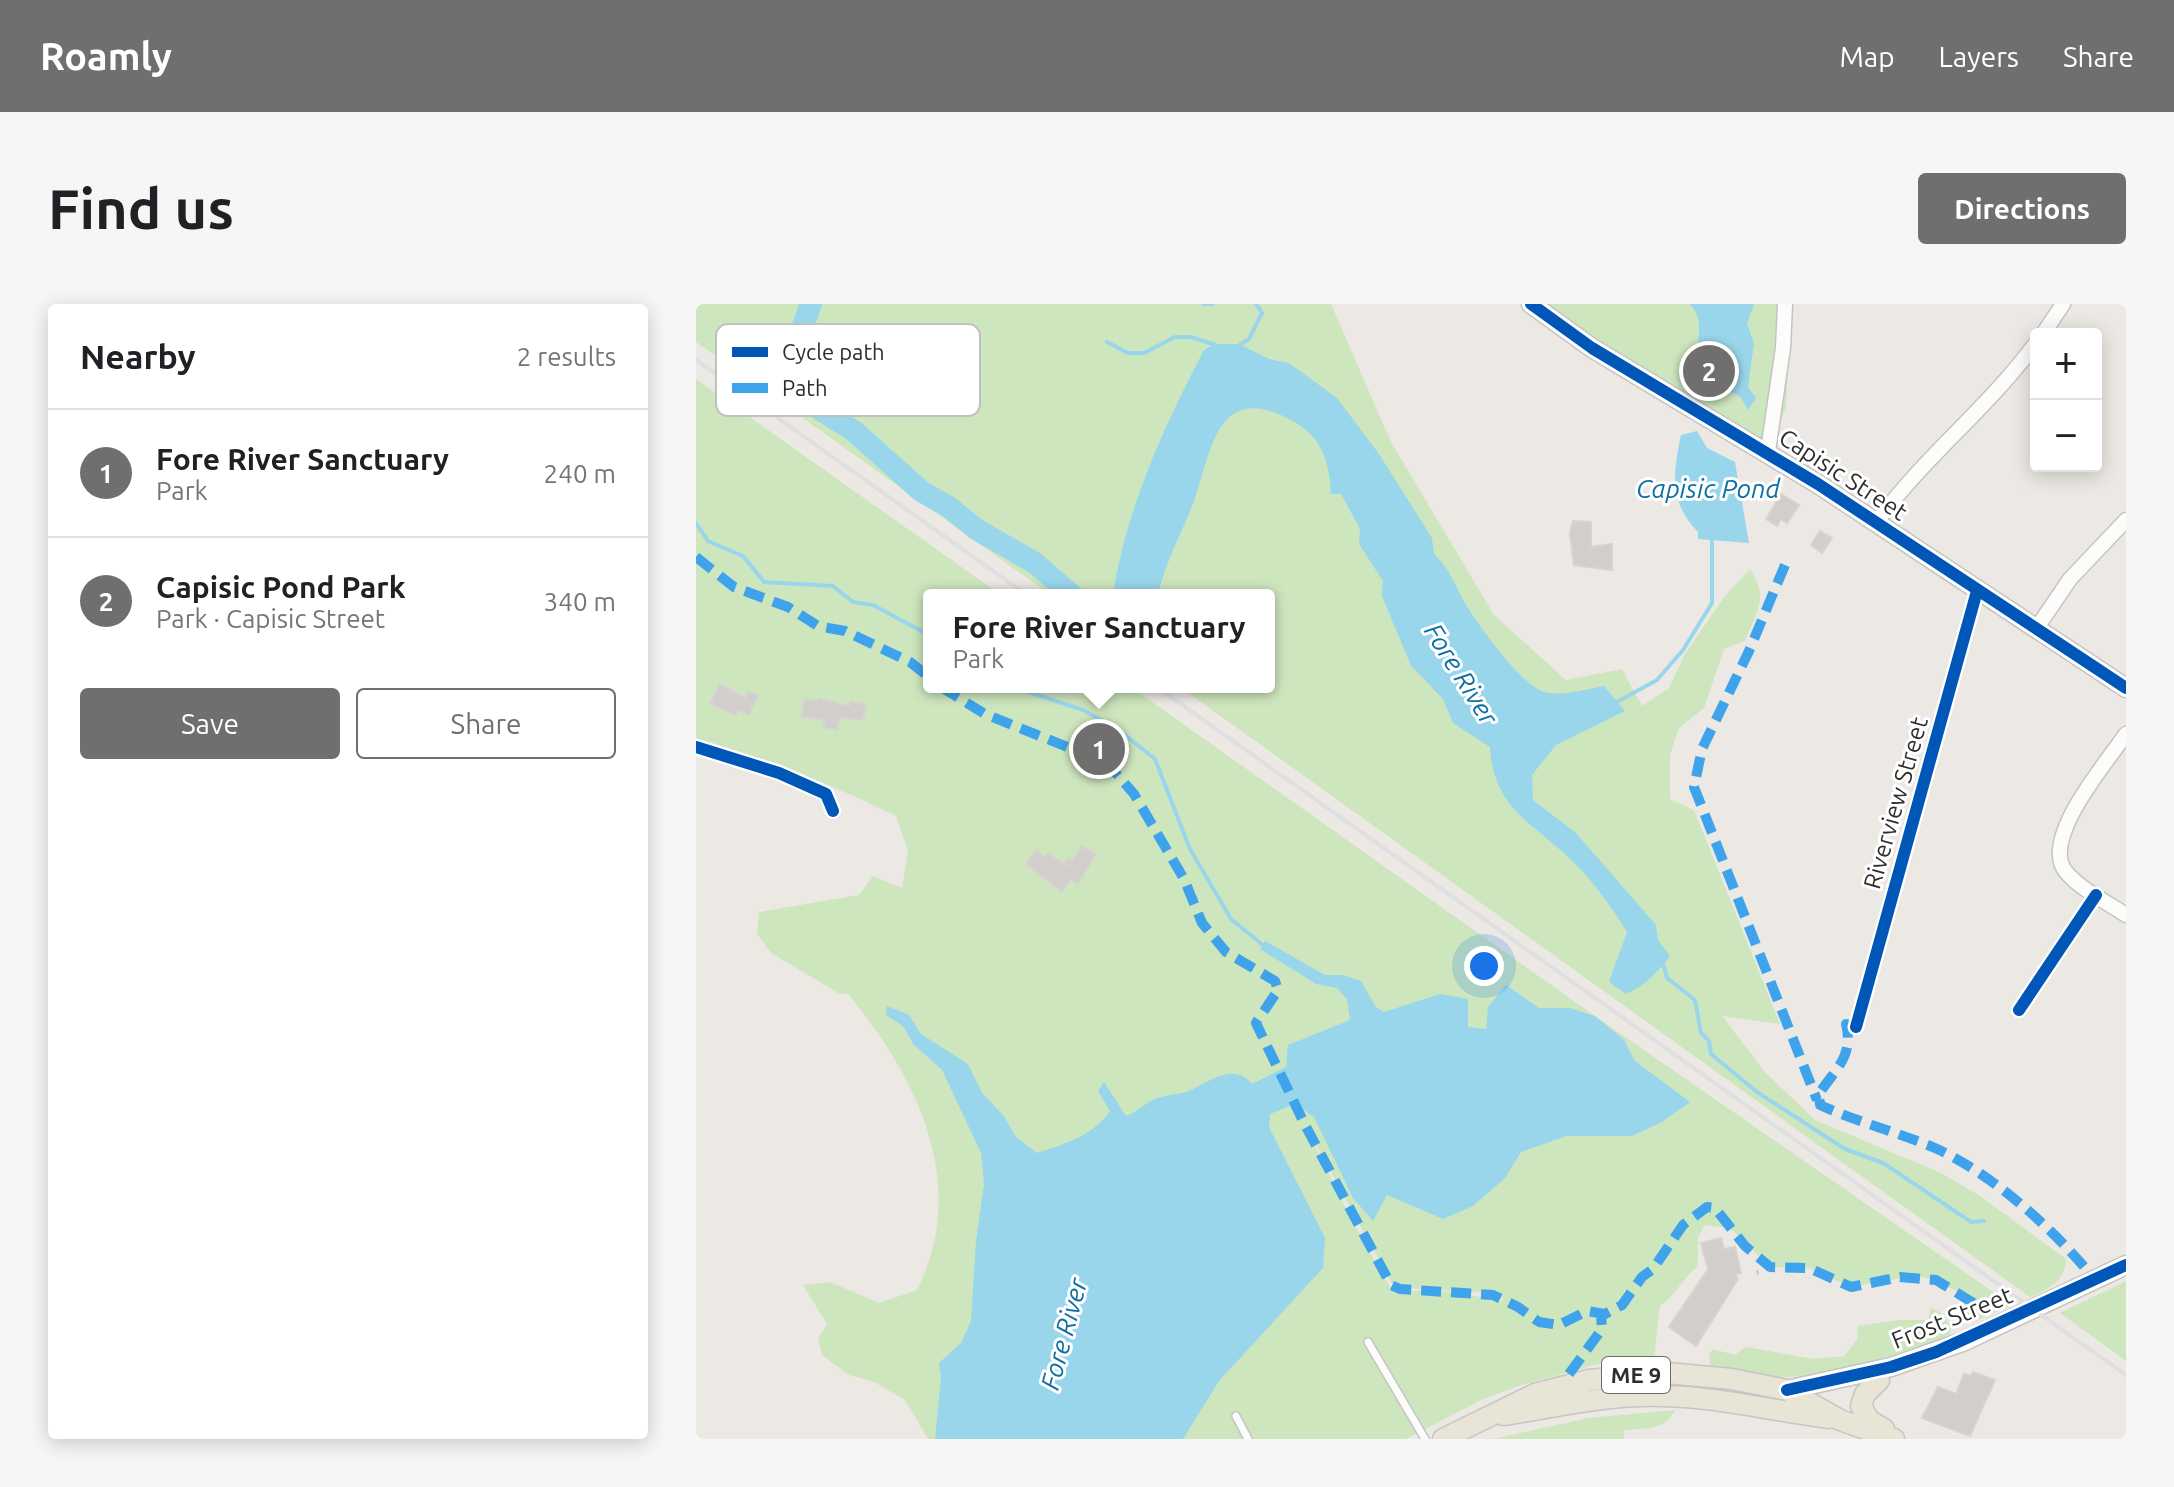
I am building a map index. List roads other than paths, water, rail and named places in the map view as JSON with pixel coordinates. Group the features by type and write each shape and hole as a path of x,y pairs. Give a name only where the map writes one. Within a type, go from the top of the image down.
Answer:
{"main road":[{"name":"ME 9","path":"1443,1439 1535,1394 1580,1382 1624,1376 1688,1374 1787,1390 1840,1420"},
{"path":"1879,1380 1865,1394 1861,1406 1869,1420 1901,1439"},
{"name":"ME 9","path":"1542,1409 1600,1393 1658,1387 1712,1390 1778,1402 1808,1401"},
{"name":"ME 9","path":"1492,1417 1660,1396 1714,1399 1840,1420 1894,1439"}],"street":[{"name":"Capisic Street","path":"1531,304 1592,348 1768,451 2126,688"},
{"path":"1768,451 1783,348 1785,304"},
{"path":"2047,328 2063,304"},
{"path":"1876,523 1917,469 2009,377 2030,351"},
{"path":"2036,629 2070,579 2126,520"},
{"name":"Riverview Street","path":"1856,1027 1977,591"},
{"path":"2126,734 2065,826 2058,843 2063,869 2126,915"},
{"path":"696,747 779,773 826,794 833,811"},
{"path":"2019,1010 2096,895"},
{"name":"Frost Street","path":"1787,1390 1891,1367 1967,1340 2126,1265"},
{"name":"Frost Street","path":"1808,1401 1828,1392 1879,1380 1938,1359 1967,1340"}],"lane":[{"path":"1368,1342 1425,1439"},
{"path":"1236,1416 1248,1439"}],"water":[{"name":"Capisic Pond","path":"1689,304 1754,304 1747,323 1754,344 1748,387 1756,398 1748,410 1740,396 1723,389 1714,399 1702,390 1696,380 1699,326 1697,314"},
{"name":"Fore River","path":"1214,344 1239,344 1269,359 1289,363 1337,398 1379,454 1432,538 1434,554 1445,567 1465,604 1525,679 1535,688 1551,693 1604,686 1625,711 1556,745 1532,775 1533,800 1576,833 1656,925 1658,940 1670,956 1639,987 1626,994 1609,982 1627,932 1606,901 1574,862 1514,809 1498,783 1490,747 1453,723 1443,699 1411,666 1382,596 1383,581 1359,544 1360,529 1341,494 1331,494 1321,449 1300,425 1265,410 1247,409 1233,415 1213,441 1195,498 1159,589 1114,589 1127,531 1148,469 1204,350"},
{"name":"Capisic Pond","path":"1697,431 1707,448 1735,462 1749,543 1698,539 1698,532 1682,510 1675,475 1678,449 1681,435"},
{"name":"Fore River","path":"1265,941 1325,975 1343,975 1361,981 1376,1007 1384,1012 1440,994 1468,999 1468,1027 1486,1029 1488,1007 1506,985 1539,1008 1570,1008 1595,1016 1624,1040 1635,1061 1690,1102 1662,1122 1632,1136 1566,1136 1521,1152 1505,1178 1473,1206 1443,1219 1387,1195 1373,1221 1353,1198 1314,1117 1295,1104 1270,1114 1269,1127 1325,1238 1323,1268 1219,1381 1183,1439 935,1439 941,1377 939,1363 961,1343 971,1321 976,1241 984,1184 981,1153 942,1070 914,1045 903,1026 886,1015 887,1006 909,1015 921,1034 968,1064 982,1093 1003,1115 1016,1137 1037,1153 1077,1138 1103,1120 1110,1111 1098,1091 1104,1082 1126,1116 1153,1100 1189,1091 1220,1076 1237,1074 1252,1084 1286,1067 1288,1045 1350,1020 1347,999 1337,988 1316,984 1260,949"}],"waterway":[{"path":"804,324 811,304"},
{"path":"1203,304 1213,304"},
{"path":"1238,346 1249,339 1262,313 1256,304"},
{"path":"1107,342 1128,353 1144,353 1175,337 1191,337 1216,345"},
{"path":"830,416 854,431 921,491 949,507 976,529 1035,563 1065,589"},
{"path":"696,523 708,541 743,556 764,582 833,586 853,602 873,605 923,632"},
{"path":"1613,704 1657,680 1683,650 1712,603 1712,538"},
{"path":"1031,693 1083,710 1120,731 1155,759 1190,849 1231,919 1264,946"},
{"path":"1663,963 1667,978 1695,1000 1701,1033 1709,1041 1711,1054 1757,1092 1845,1149 1883,1163 1971,1222 1984,1221"}],"railway":[{"path":"696,360 716,374"},
{"path":"775,416 1019,589"},
{"path":"1165,693 2126,1375"}],"place":[{"name":"Capisic Pond Park","path":"1709,371"},
{"name":"Fore River Sanctuary","path":"1099,749"}]}
